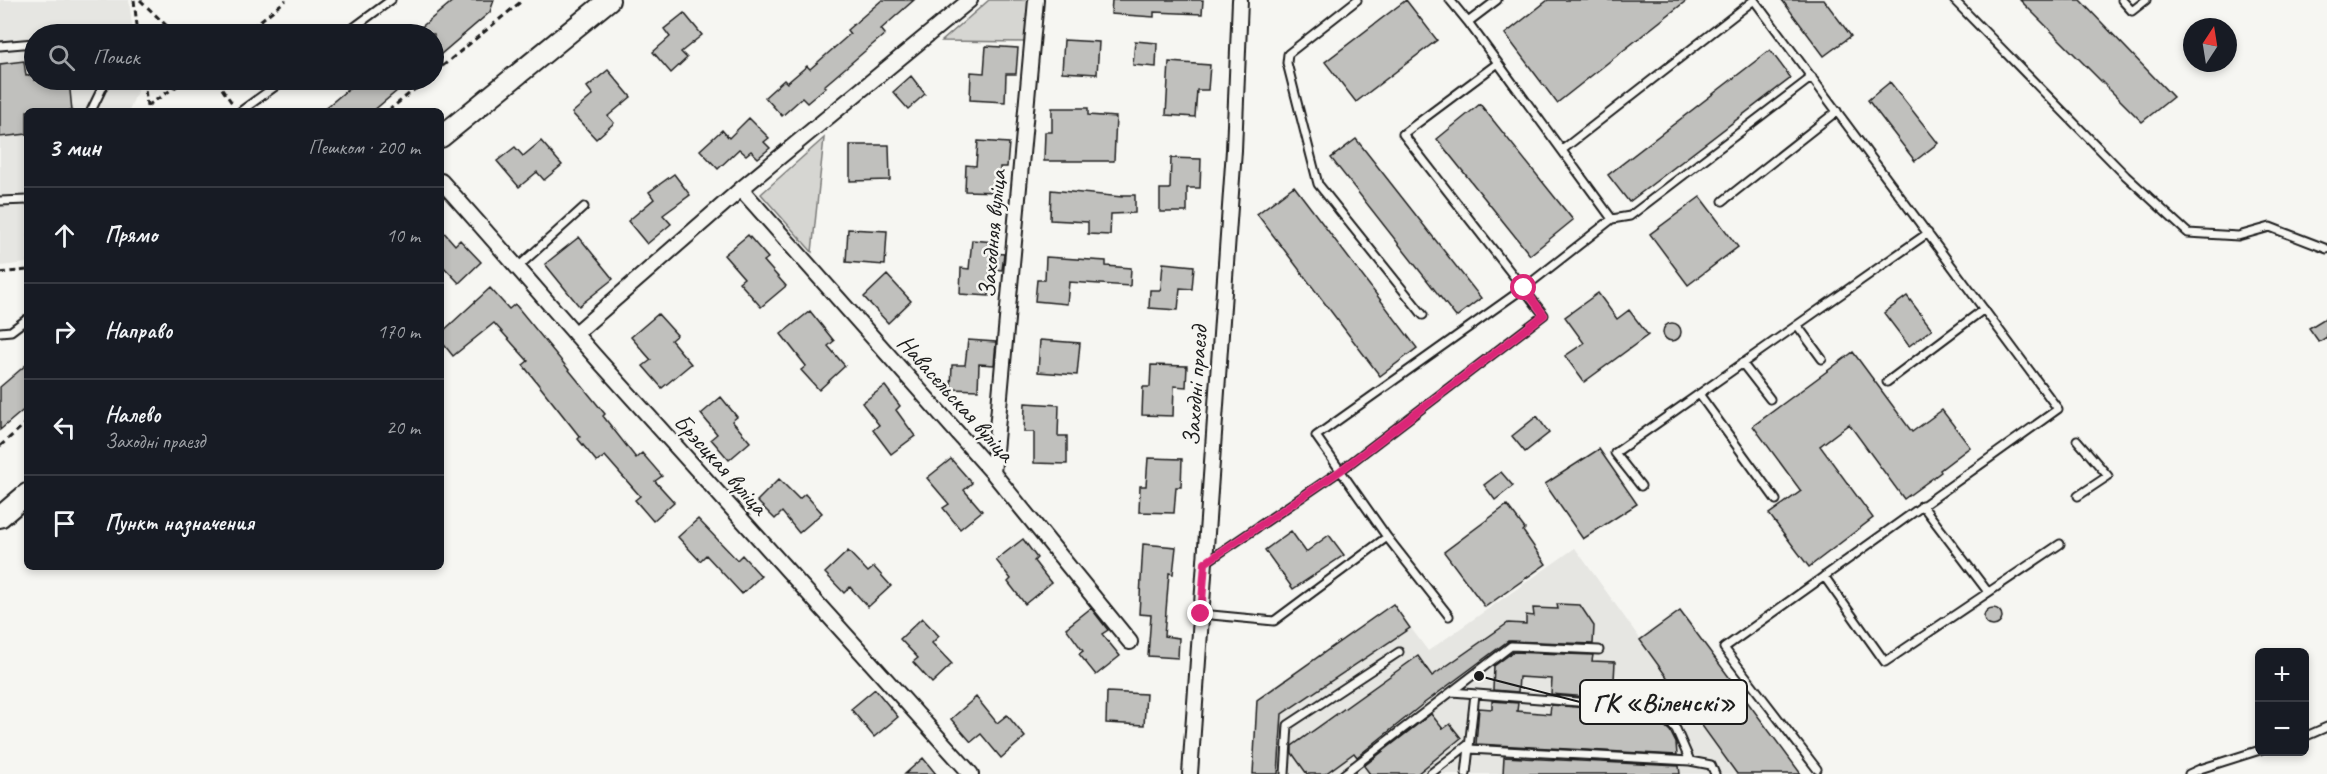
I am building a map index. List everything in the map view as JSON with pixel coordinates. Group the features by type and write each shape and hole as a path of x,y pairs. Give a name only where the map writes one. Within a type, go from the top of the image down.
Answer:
{"main road":[{"path":"444,135 609,0"},
{"path":"2,513 24,496"}],"street":[{"path":"575,334 741,189 970,0"},
{"name":"Заходняя вуліца","path":"993,473 1036,0"},
{"name":"Заходні праезд","path":"1190,774 1234,150 1240,0"},
{"name":"Брэсцкая вуліца","path":"444,184 519,266 575,334 972,774"},
{"name":"Навасельская вуліца","path":"741,189 993,473 1130,642"}],"lane":[{"path":"359,24 392,0"},
{"path":"1357,0 1288,54 1287,63 1318,184 1423,315"},
{"path":"1450,0 1612,219"},
{"path":"1468,22 1497,0"},
{"path":"1562,150 1754,0 2058,409 1724,648 1817,769"},
{"path":"1954,0 2126,176 2188,233 2238,236 2270,227 2327,249"},
{"path":"2122,0 2132,11 2146,0"},
{"path":"0,46 24,44"},
{"path":"1205,563 1340,471 1544,315 1403,134 1498,63"},
{"path":"1449,616 1387,537 1316,436 1524,288 1612,219 1630,216 1812,77"},
{"path":"92,108 101,90"},
{"path":"243,108 269,90"},
{"path":"1723,201 1837,111"},
{"path":"0,201 24,200"},
{"path":"519,266 584,207"},
{"path":"1641,486 1615,453 1928,233"},
{"path":"1887,382 1984,309"},
{"path":"0,332 11,331 24,321"},
{"path":"1797,325 1822,359"},
{"path":"1742,363 1770,399"},
{"path":"1699,394 1776,500"},
{"path":"2077,440 2108,476 2078,496"},
{"path":"1922,505 1988,592"},
{"path":"1201,614 1274,621 1387,537"},
{"path":"1824,576 1885,662 2060,544"},
{"path":"1344,774 1511,646 1599,650"},
{"path":"1285,774 1288,725 1400,652"},
{"path":"1452,692 1654,708 1676,729 1689,760"},
{"path":"1466,774 1475,694"},
{"path":"2309,735 2327,727"},
{"path":"1430,774 1469,747 1689,760 1711,765 1715,774"},
{"path":"2189,774 2255,751"}],"path":[{"path":"134,0 137,24"},
{"path":"140,0 165,24"},
{"path":"256,24 286,0"},
{"path":"444,65 523,0"},
{"path":"145,90 147,106 171,90"},
{"path":"223,90 237,108"},
{"path":"392,108 414,90"},
{"path":"0,273 24,270"},
{"path":"0,446 24,426"}],"shaded area":[{"path":"0,0 129,0 132,24 24,24 24,90 138,90 130,108 24,108 24,263 0,266"},
{"path":"989,0 1029,0 1027,42 942,41"},
{"path":"824,138 812,252 761,194"},
{"path":"1575,548 1737,774 1253,774 1257,700 1393,604 1428,651"}],"building":[{"path":"454,0 494,0 490,12 444,51 444,24 425,24"},
{"path":"882,0 914,0 881,29 885,34 824,86 826,87 807,103 802,98 782,116 765,97 784,80 787,83 807,66 810,69 850,34 847,30"},
{"path":"1112,0 1203,0 1202,14 1154,12 1154,17 1111,14"},
{"path":"1406,0 1437,40 1356,102 1325,62"},
{"path":"1548,0 1687,0 1557,103 1505,34"},
{"path":"1782,0 1824,0 1851,36 1824,56"},
{"path":"2020,0 2080,0 2173,97 2142,122"},
{"path":"684,13 702,35 681,52 687,58 671,73 653,52 670,37 664,29"},
{"path":"1064,40 1099,42 1097,74 1062,72"},
{"path":"1135,41 1157,43 1156,67 1133,65"},
{"path":"986,46 1018,48 1016,74 1006,74 1005,102 970,100 971,72 984,73"},
{"path":"1770,50 1791,78 1629,202 1608,175"},
{"path":"24,61 24,90 70,90 72,108 24,108 24,134 0,137 0,64"},
{"path":"1169,62 1210,65 1208,90 1197,90 1195,117 1166,115"},
{"path":"608,70 631,97 608,116 614,123 596,139 572,113 593,95 587,87"},
{"path":"911,76 925,94 908,109 893,92"},
{"path":"1890,82 1938,143 1915,161 1868,100"},
{"path":"347,90 398,90 377,108 326,108"},
{"path":"1480,104 1573,220 1530,255 1437,139"},
{"path":"1052,108 1088,108 1088,115 1116,117 1114,161 1044,161 1045,132 1052,132"},
{"path":"749,118 769,138 764,142 770,148 758,158 751,151 746,155 739,149 718,169 700,150 722,130 729,138"},
{"path":"1356,139 1481,298 1456,317 1331,158"},
{"path":"541,141 562,165 544,180 537,172 519,187 497,161 515,147 523,156"},
{"path":"978,141 1009,143 1007,167 1000,167 999,192 965,191 966,165 976,166"},
{"path":"850,145 889,145 890,180 850,181"},
{"path":"1171,158 1201,159 1200,188 1187,188 1187,212 1160,212 1160,189 1170,189"},
{"path":"674,174 690,195 663,215 671,224 647,244 628,221 654,199 649,192"},
{"path":"1294,186 1417,348 1380,376 1257,214"},
{"path":"1051,190 1122,197 1122,195 1135,195 1135,213 1111,214 1110,235 1088,234 1088,222 1050,220"},
{"path":"1700,197 1738,247 1688,285 1650,234"},
{"path":"848,229 887,231 885,265 846,262"},
{"path":"444,232 455,245 460,240 481,262 459,283 444,267"},
{"path":"748,235 768,258 764,261 786,286 761,307 739,282 744,278 724,255"},
{"path":"579,237 613,279 579,306 545,264"},
{"path":"972,240 994,242 993,253 1004,254 1002,270 990,269 989,296 960,294 961,268 969,269"},
{"path":"1046,257 1106,261 1106,266 1131,268 1130,286 1069,282 1067,304 1035,301 1037,280 1045,280"},
{"path":"1163,263 1194,266 1192,289 1180,288 1178,310 1149,308 1150,290 1160,290 1161,287"},
{"path":"887,275 911,301 888,323 864,297"},
{"path":"490,288 509,309 515,304 605,414 603,416 636,458 642,453 662,476 655,481 674,502 653,521 635,500 640,496 605,456 597,462 578,439 580,437 523,365 528,361 494,323 453,356 444,345 444,330"},
{"path":"1598,293 1617,319 1629,310 1648,335 1584,382 1565,356 1584,343 1565,317"},
{"path":"1907,296 1932,329 1909,346 1884,313"},
{"path":"810,311 834,341 828,346 845,366 819,390 801,370 806,366 781,334"},
{"path":"658,314 677,335 671,340 691,364 662,388 643,366 651,360 631,337"},
{"path":"2327,317 2327,337 2319,342 2309,328"},
{"path":"1668,323 1676,323 1681,328 1679,339 1668,341 1663,336 1663,328"},
{"path":"968,340 996,342 994,365 979,364 978,390 951,389 952,365 965,365"},
{"path":"1040,340 1080,343 1077,375 1038,372"},
{"path":"1853,352 1912,432 1942,410 1970,447 1904,499 1849,424 1820,446 1873,518 1809,567 1769,514 1801,491 1753,426"},
{"path":"1151,365 1187,366 1186,387 1174,386 1173,416 1142,415 1143,387 1150,387"},
{"path":"24,367 24,410 0,430 0,387"},
{"path":"885,386 900,406 896,410 915,436 891,454 873,430 879,425 862,403"},
{"path":"721,397 737,417 732,421 750,442 729,460 711,439 717,434 701,414"},
{"path":"1025,403 1059,405 1058,436 1067,436 1067,464 1034,463 1034,432 1024,432"},
{"path":"1537,416 1549,433 1525,452 1512,436"},
{"path":"1599,449 1637,504 1583,539 1545,484"},
{"path":"1148,458 1182,459 1181,487 1176,487 1174,513 1139,512 1140,486 1146,486"},
{"path":"951,459 972,483 964,490 982,511 960,529 943,508 949,504 927,478"},
{"path":"1501,472 1513,486 1495,500 1484,485"},
{"path":"779,479 799,499 805,494 822,513 799,533 782,512 775,519 757,501"},
{"path":"1507,505 1546,564 1485,607 1444,552"},
{"path":"698,519 737,560 742,555 761,576 742,594 706,555 700,561 678,537"},
{"path":"1291,531 1306,552 1329,535 1344,555 1293,589 1265,550"},
{"path":"1023,539 1037,558 1034,561 1051,583 1025,604 1008,582 1011,579 996,560"},
{"path":"1143,544 1176,547 1173,574 1169,573 1164,636 1179,638 1178,658 1148,656 1151,615 1139,614"},
{"path":"848,551 868,572 874,567 891,586 868,607 850,587 844,593 825,573"},
{"path":"1393,604 1410,628 1282,714 1278,774 1253,774 1257,700"},
{"path":"1557,604 1580,605 1594,626 1593,644 1508,641 1423,704 1357,757 1354,753 1325,774 1307,774 1292,753 1292,746 1418,656 1432,676 1508,623 1526,624 1526,615 1534,616 1533,608 1558,609"},
{"path":"1091,608 1108,630 1102,634 1120,656 1096,675 1079,654 1083,651 1066,628"},
{"path":"1989,608 1997,608 2002,613 2000,624 1989,626 1984,621 1984,613"},
{"path":"1680,611 1801,774 1737,774 1640,640"},
{"path":"922,618 939,636 932,643 952,664 932,683 913,662 918,658 900,639"},
{"path":"1513,652 1593,655 1592,661 1615,662 1614,680 1639,682 1638,701 1551,694 1552,679 1519,677 1518,692 1493,690 1494,666"},
{"path":"875,689 898,717 874,737 851,709"},
{"path":"1107,692 1146,694 1144,725 1106,723"},
{"path":"976,697 997,723 1007,715 1025,737 1001,758 981,734 971,742 951,719"},
{"path":"1492,701 1518,703 1517,711 1550,714 1551,705 1638,712 1637,721 1662,724 1670,731 1676,743 1677,755 1476,744 1479,708 1492,709"},
{"path":"1431,714 1443,729 1450,724 1461,738 1417,774 1370,774 1364,766"},
{"path":"1504,757 1679,766 1680,774 1503,774"},
{"path":"923,758 936,774 905,774"}],"place":[{"name":"ГК «Віленскі»","path":"1479,676"}],"route":[{"path":"1201,614 1205,563 1340,471 1544,315 1524,288"}]}
